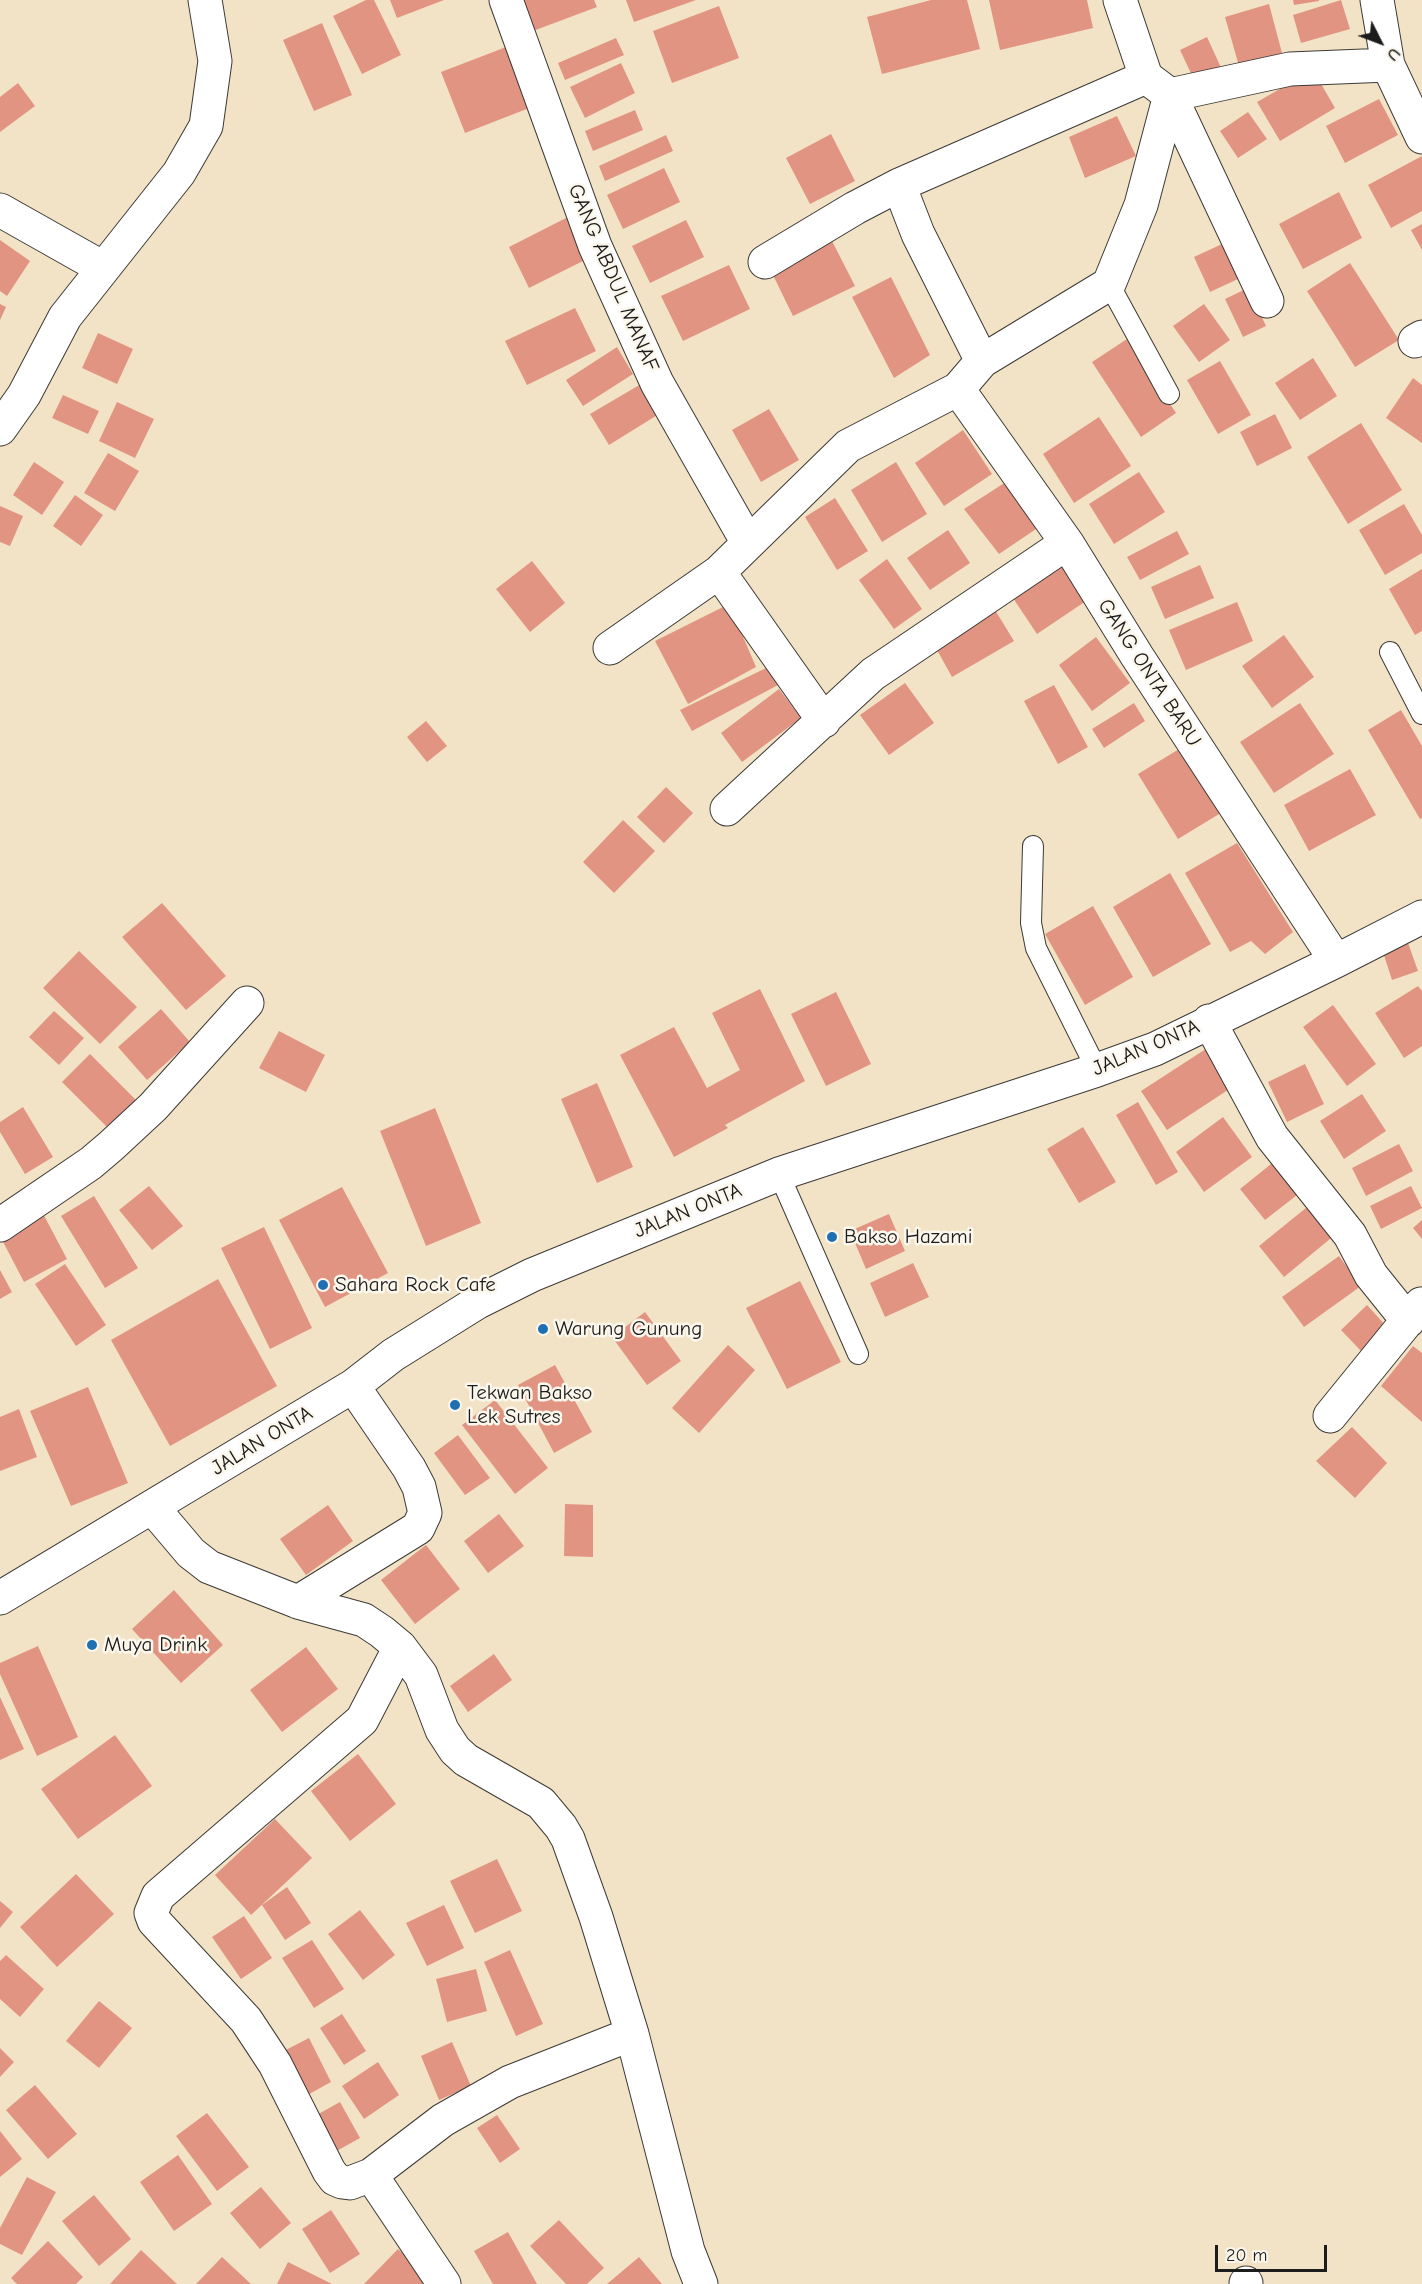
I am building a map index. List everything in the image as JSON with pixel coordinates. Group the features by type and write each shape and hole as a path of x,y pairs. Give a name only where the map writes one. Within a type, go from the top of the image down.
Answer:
{"street":[{"path":"0,429 24,395 65,317 179,173 206,126 215,62 205,0"},
{"name":"GANG ABDUL MANAF","path":"506,0 595,246 657,383 748,543"},
{"path":"1120,0 1158,86 1267,301"},
{"path":"1377,0 1388,65 1422,137"},
{"path":"765,262 855,208 899,185 1158,86 1290,69 1388,65"},
{"path":"610,648 719,572 848,446 958,389 982,361 1109,284 1141,205 1158,86"},
{"path":"899,185 918,234 982,361"},
{"path":"0,210 102,268"},
{"name":"GANG ONTA BARU","path":"958,389 1067,543 1137,656 1336,961"},
{"path":"727,809 873,674 1067,543"},
{"path":"719,572 824,721"},
{"name":"JALAN ONTA","path":"0,1599 353,1386 393,1355 477,1302 532,1275 779,1174 1155,1049 1422,917"},
{"path":"0,1226 111,1146 153,1107 247,1003"},
{"path":"1209,1021 1272,1137 1350,1235 1371,1275 1415,1312 1330,1416"},
{"path":"298,1602 418,1528 425,1513 419,1487 409,1468 353,1386"},
{"path":"152,1507 190,1553 209,1567 298,1602 364,1620 400,1647 421,1675 442,1730 455,1750 466,1760 541,1803 561,1827 568,1839 596,1917 632,2034 688,2251 701,2284"},
{"path":"400,1647 362,1720 158,1896 151,1913 154,1921 246,2020 262,2043 329,2170 335,2179 350,2183 371,2175 443,2120 510,2082 632,2034"},
{"path":"371,2175 444,2284"}],"lane":[{"path":"1109,284 1169,394"},
{"path":"1390,652 1422,714"},
{"path":"1033,846 1031,923 1036,948 1097,1070"},
{"path":"779,1174 858,1354"}],"building":[{"path":"366,0 374,0 401,55 362,74 333,16"},
{"path":"390,0 444,0 397,18"},
{"path":"522,0 594,0 597,7 533,31"},
{"path":"626,0 696,0 634,22"},
{"path":"931,0 967,0 980,49 882,74 867,17"},
{"path":"989,0 1087,0 1093,28 1000,50"},
{"path":"1293,0 1319,0 1319,1 1294,5"},
{"path":"1341,0 1350,29 1301,43 1293,15"},
{"path":"1269,4 1282,53 1239,66 1225,17"},
{"path":"719,6 739,58 672,83 653,31"},
{"path":"322,23 352,95 314,111 283,40"},
{"path":"1207,37 1223,72 1196,84 1180,50"},
{"path":"616,38 624,55 565,80 558,63"},
{"path":"514,44 537,105 465,133 441,72"},
{"path":"621,63 635,93 585,118 570,87"},
{"path":"1313,70 1335,108 1280,141 1257,102"},
{"path":"18,83 35,106 0,132 0,97"},
{"path":"1379,99 1398,135 1345,163 1326,126"},
{"path":"635,110 643,130 593,151 585,131"},
{"path":"1248,112 1267,139 1238,158 1220,131"},
{"path":"1117,116 1136,156 1085,178 1069,137"},
{"path":"831,134 855,181 810,204 786,158"},
{"path":"666,135 673,151 605,181 599,166"},
{"path":"1422,156 1422,211 1391,228 1368,185"},
{"path":"664,168 680,202 623,229 607,195"},
{"path":"1339,192 1362,238 1303,269 1279,224"},
{"path":"568,217 589,258 529,288 509,247"},
{"path":"686,220 704,257 650,283 632,246"},
{"path":"1422,224 1422,250 1411,230"},
{"path":"831,239 855,286 793,316 770,269"},
{"path":"0,240 30,261 7,296 0,291"},
{"path":"1222,244 1238,279 1210,292 1194,257"},
{"path":"1350,263 1399,340 1355,367 1307,291"},
{"path":"729,265 750,309 683,341 661,296"},
{"path":"891,277 930,355 894,378 852,297"},
{"path":"1248,288 1266,326 1243,337 1225,299"},
{"path":"0,304 6,307 0,320"},
{"path":"1204,304 1230,340 1199,362 1173,326"},
{"path":"575,308 596,351 527,385 505,341"},
{"path":"98,333 133,349 117,384 82,368"},
{"path":"1127,339 1176,413 1141,437 1092,362"},
{"path":"617,347 633,374 583,406 566,380"},
{"path":"1313,358 1337,396 1300,420 1275,383"},
{"path":"1220,361 1251,415 1218,434 1187,380"},
{"path":"1413,378 1422,385 1422,443 1386,418"},
{"path":"641,384 659,414 609,445 590,414"},
{"path":"63,395 99,411 88,434 52,418"},
{"path":"117,402 154,419 135,458 99,441"},
{"path":"769,409 799,460 761,482 732,430"},
{"path":"1275,414 1292,448 1257,466 1240,432"},
{"path":"1099,417 1131,466 1074,503 1043,454"},
{"path":"1361,423 1402,490 1348,524 1307,457"},
{"path":"963,430 992,474 944,506 915,463"},
{"path":"108,453 139,471 115,511 84,493"},
{"path":"34,462 64,482 42,515 13,495"},
{"path":"896,462 927,514 882,542 851,490"},
{"path":"1139,472 1165,512 1114,544 1089,504"},
{"path":"1009,480 1039,527 999,554 964,509"},
{"path":"75,495 103,515 81,546 53,526"},
{"path":"835,498 868,551 837,570 805,517"},
{"path":"1404,504 1422,535 1422,553 1385,575 1359,530"},
{"path":"0,506 23,516 10,546 0,542"},
{"path":"948,530 970,563 930,590 907,558"},
{"path":"1177,531 1189,554 1140,580 1127,557"},
{"path":"887,559 922,609 894,629 859,580"},
{"path":"1063,559 1089,599 1037,634 1011,595"},
{"path":"532,561 565,603 530,632 496,589"},
{"path":"1200,565 1214,598 1165,619 1151,587"},
{"path":"1422,569 1422,631 1415,635 1389,589"},
{"path":"1237,602 1253,641 1186,670 1169,630"},
{"path":"729,604 756,667 688,704 655,641"},
{"path":"992,605 1014,641 952,677 932,641"},
{"path":"1284,635 1314,677 1272,708 1242,666"},
{"path":"1096,637 1130,683 1092,711 1059,665"},
{"path":"766,668 778,685 692,731 680,710"},
{"path":"905,683 934,723 889,755 860,715"},
{"path":"1054,685 1088,747 1058,764 1024,701"},
{"path":"779,689 801,718 742,762 721,733"},
{"path":"1134,703 1145,721 1104,748 1092,729"},
{"path":"1300,703 1334,754 1274,793 1240,742"},
{"path":"1401,710 1422,746 1422,818 1420,819 1368,730"},
{"path":"426,721 447,746 427,762 407,737"},
{"path":"1189,743 1229,808 1178,839 1138,774"},
{"path":"1350,769 1376,815 1309,851 1284,805"},
{"path":"666,787 693,813 664,843 637,817"},
{"path":"623,820 655,851 614,893 583,862"},
{"path":"1237,843 1293,932 1265,954 1251,941 1230,952 1185,873"},
{"path":"1170,873 1211,944 1153,977 1113,907"},
{"path":"162,903 226,976 186,1010 122,937"},
{"path":"1093,906 1133,977 1085,1005 1045,934"},
{"path":"1407,940 1418,971 1392,980 1382,949"},
{"path":"79,951 137,1007 100,1044 43,988"},
{"path":"1418,986 1422,991 1422,1046 1404,1058 1375,1013"},
{"path":"760,989 805,1081 725,1125 728,1128 674,1157 620,1055 674,1027 707,1088 740,1070 712,1013"},
{"path":"836,992 871,1064 826,1086 791,1014"},
{"path":"1333,1005 1376,1064 1347,1086 1303,1027"},
{"path":"161,1009 190,1042 147,1080 118,1047"},
{"path":"54,1011 84,1038 59,1065 29,1037"},
{"path":"279,1031 325,1055 306,1092 259,1068"},
{"path":"1215,1043 1240,1082 1167,1130 1141,1091"},
{"path":"90,1054 136,1100 108,1128 62,1082"},
{"path":"1305,1064 1324,1104 1287,1122 1268,1082"},
{"path":"597,1083 633,1167 597,1183 561,1099"},
{"path":"1362,1094 1386,1131 1344,1159 1320,1121"},
{"path":"1138,1102 1178,1172 1156,1185 1116,1115"},
{"path":"23,1107 53,1157 25,1174 0,1132 0,1122"},
{"path":"435,1108 481,1223 426,1246 380,1131"},
{"path":"1223,1117 1252,1157 1204,1192 1176,1152"},
{"path":"1083,1127 1116,1182 1079,1203 1047,1149"},
{"path":"1399,1144 1413,1171 1366,1196 1352,1168"},
{"path":"1281,1156 1306,1188 1265,1220 1240,1189"},
{"path":"149,1186 183,1226 152,1250 119,1210"},
{"path":"1411,1186 1422,1208 1381,1229 1370,1206"},
{"path":"342,1187 388,1273 325,1307 279,1220"},
{"path":"94,1196 138,1268 105,1288 61,1216"},
{"path":"1317,1199 1342,1229 1284,1277 1259,1246"},
{"path":"39,1206 67,1259 24,1282 0,1236"},
{"path":"889,1214 905,1251 866,1269 850,1231"},
{"path":"1422,1220 1422,1239 1413,1228"},
{"path":"264,1227 312,1328 270,1349 221,1248"},
{"path":"1339,1256 1361,1286 1304,1327 1282,1297"},
{"path":"913,1263 929,1297 885,1317 870,1283"},
{"path":"65,1264 106,1325 76,1346 35,1284"},
{"path":"0,1270 12,1292 0,1299"},
{"path":"218,1279 277,1386 170,1446 111,1340"},
{"path":"800,1281 841,1362 787,1389 746,1308"},
{"path":"1367,1305 1386,1326 1361,1351 1341,1330"},
{"path":"645,1312 681,1361 647,1385 612,1337"},
{"path":"728,1345 755,1370 699,1433 672,1408"},
{"path":"1413,1346 1422,1353 1422,1422 1381,1386"},
{"path":"555,1365 592,1432 554,1453 518,1385"},
{"path":"88,1387 128,1483 71,1506 30,1411"},
{"path":"495,1400 548,1468 515,1494 462,1425"},
{"path":"19,1409 37,1457 0,1471 0,1417"},
{"path":"1352,1427 1387,1463 1355,1498 1316,1461"},
{"path":"458,1435 490,1478 465,1495 434,1453"},
{"path":"565,1504 593,1505 593,1557 564,1556"},
{"path":"328,1505 353,1541 306,1575 280,1539"},
{"path":"499,1514 524,1546 488,1573 464,1541"},
{"path":"426,1545 460,1589 415,1624 381,1580"},
{"path":"174,1590 223,1645 181,1683 132,1629"},
{"path":"38,1646 78,1737 37,1756 0,1674 0,1663"},
{"path":"306,1647 338,1689 282,1732 250,1690"},
{"path":"494,1654 512,1680 468,1712 450,1686"},
{"path":"0,1697 24,1749 0,1760"},
{"path":"115,1735 152,1786 78,1839 41,1789"},
{"path":"358,1754 396,1804 350,1841 311,1791"},
{"path":"275,1819 312,1858 251,1915 215,1875"},
{"path":"497,1859 522,1911 475,1933 450,1881"},
{"path":"76,1874 114,1914 57,1967 20,1927"},
{"path":"287,1887 311,1923 285,1940 262,1905"},
{"path":"0,1901 13,1912 0,1928"},
{"path":"444,1905 464,1948 427,1966 406,1923"},
{"path":"360,1910 395,1955 363,1980 328,1934"},
{"path":"244,1916 272,1958 241,1979 212,1937"},
{"path":"312,1940 344,1989 314,2008 282,1958"},
{"path":"510,1950 543,2024 516,2036 484,1962"},
{"path":"6,1955 44,1989 20,2017 0,1999 0,1961"},
{"path":"476,1969 487,2011 447,2022 436,1979"},
{"path":"99,2001 132,2028 99,2068 66,2041"},
{"path":"342,2014 366,2051 344,2065 320,2028"},
{"path":"309,2038 331,2082 302,2098 278,2054"},
{"path":"452,2042 471,2086 439,2100 421,2056"},
{"path":"0,2048 14,2062 0,2077"},
{"path":"378,2062 399,2095 364,2119 342,2086"},
{"path":"35,2085 77,2134 48,2159 6,2110"},
{"path":"340,2102 360,2138 333,2153 313,2117"},
{"path":"207,2113 249,2167 217,2191 176,2136"},
{"path":"497,2115 520,2149 500,2163 477,2128"},
{"path":"0,2131 22,2159 0,2177"},
{"path":"178,2155 212,2204 174,2231 140,2182"},
{"path":"27,2177 56,2192 22,2255 0,2244 0,2228"},
{"path":"261,2187 291,2223 260,2249 230,2213"},
{"path":"94,2195 131,2239 99,2266 62,2221"},
{"path":"331,2210 360,2254 330,2273 302,2229"},
{"path":"559,2220 604,2268 587,2284 566,2284 530,2246"},
{"path":"508,2232 537,2284 493,2284 474,2251"},
{"path":"48,2241 83,2277 76,2284 17,2284 11,2278"},
{"path":"398,2249 435,2284 364,2284"},
{"path":"141,2250 177,2284 110,2284"},
{"path":"222,2257 251,2284 196,2284"},
{"path":"639,2257 662,2284 607,2284"},
{"path":"288,2262 332,2284 277,2284"}],"place":[{"name":"Bakso Hazami","path":"832,1237"},
{"name":"Sahara Rock Cafe","path":"323,1285"},
{"name":"Warung Gunung","path":"543,1329"},
{"name":"Tekwan Bakso Lek Sutres","path":"455,1405"},
{"name":"Muya Drink","path":"92,1645"}]}
